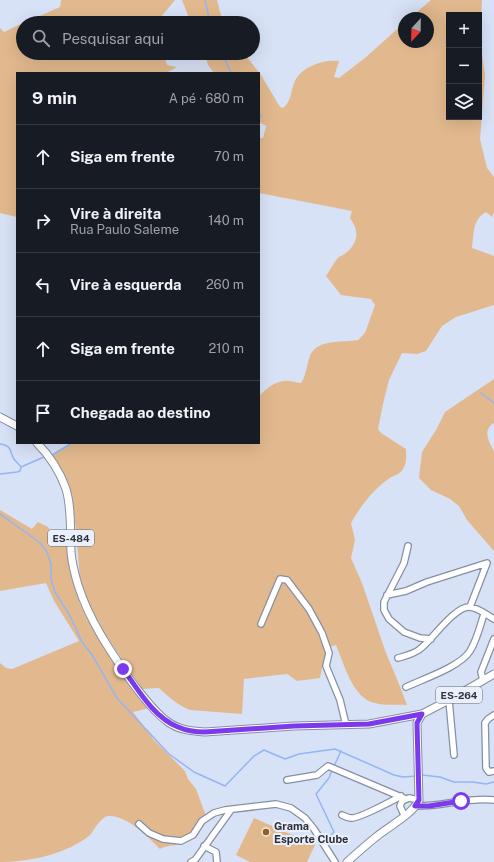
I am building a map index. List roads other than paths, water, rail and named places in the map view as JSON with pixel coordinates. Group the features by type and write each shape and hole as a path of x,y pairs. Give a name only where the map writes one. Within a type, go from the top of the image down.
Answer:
{"main road":[{"path":"0,417 16,425"},
{"name":"ES-484","path":"38,444 58,470 66,490 70,511 71,555 78,585 92,621 142,695 168,722 177,727 191,731 205,732 294,726 369,724 422,714"},
{"name":"ES-264","path":"422,714 450,700 494,674"},
{"path":"347,862 417,803 417,723 422,714"}],"street":[{"path":"408,546 404,563 384,602 384,610 389,619 404,632 420,638 430,639"},
{"path":"387,596 406,591 427,582 487,563 470,607 460,611 442,625 420,649 398,658"},
{"path":"261,624 280,579 287,580 309,608 322,633 329,653 326,666 340,700 346,725"},
{"path":"470,607 494,619"},
{"path":"406,687 440,672 467,655 476,639 484,614"},
{"path":"483,680 481,672 494,639"},
{"path":"450,700 454,755"},
{"path":"494,715 487,720 485,725 486,768 488,772 494,771"},
{"path":"287,780 317,775 328,766 417,803 429,806 474,800 494,800"},
{"path":"342,815 349,818 355,818 403,797"},
{"path":"403,797 400,804 404,815"},
{"path":"139,824 149,833 164,839 181,841 193,835 202,821 214,813 276,804 291,808 305,818 336,862"},
{"path":"191,862 195,860 231,810"},
{"path":"204,846 216,852 217,862"}],"waterway":[{"path":"205,0 208,16"},
{"path":"225,60 231,72"},
{"path":"481,393 494,403"},
{"path":"0,444 7,446 10,449 12,456 21,467"},
{"path":"52,455 70,444"},
{"path":"21,467 44,457"},
{"path":"0,474 17,472 20,471 21,467"},
{"path":"0,514 39,542 46,550 51,564 51,579 55,592 70,616 82,642 92,655 117,698 169,754 194,772 225,786 254,756 264,750 285,759 299,754 335,749 394,775 403,777 416,776"},
{"path":"335,764 341,751"},
{"path":"327,839 334,832 316,794 329,778 332,770"},
{"path":"422,775 440,777 454,782 486,784 494,782"}],"place":[{"name":"Grama Esporte Clube","path":"266,832"}]}
